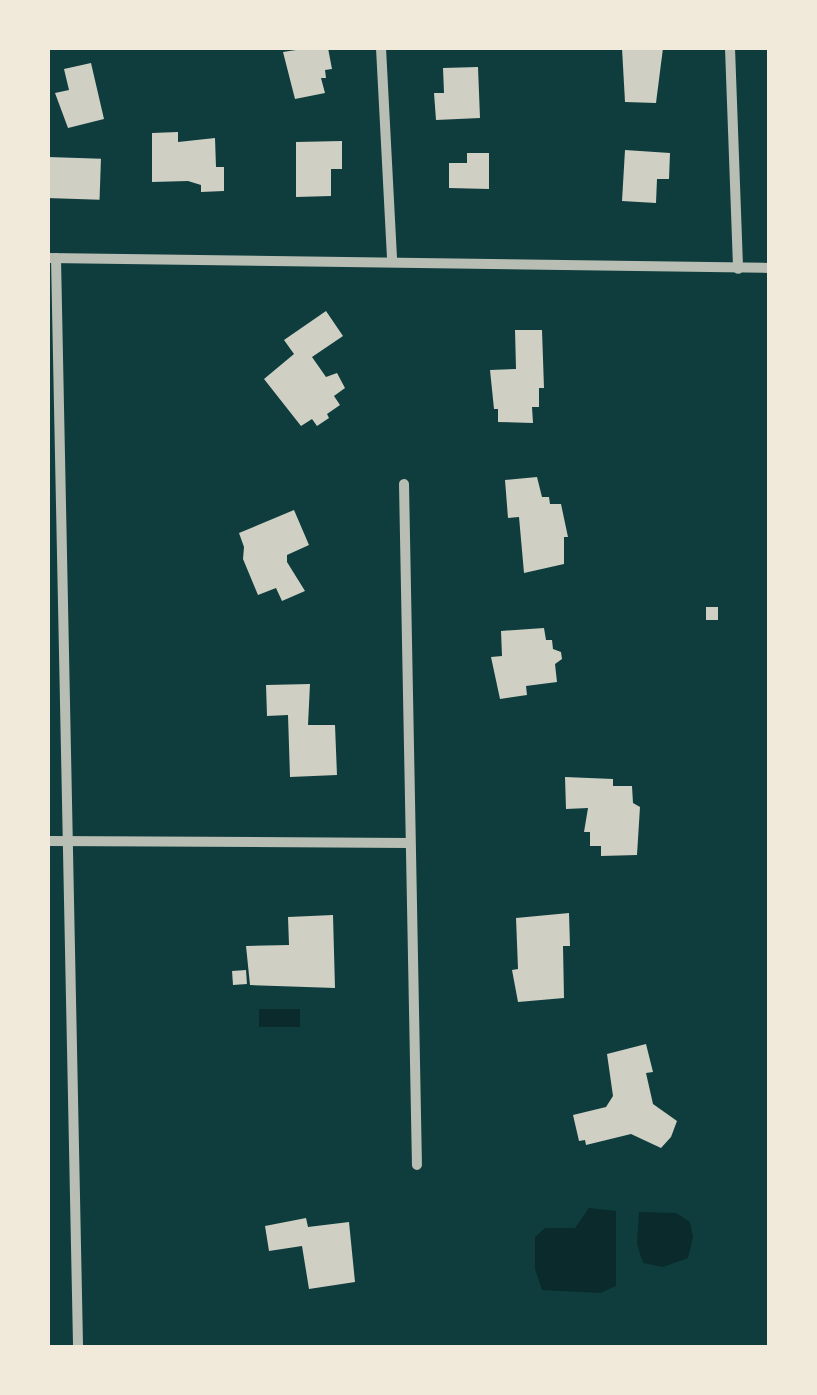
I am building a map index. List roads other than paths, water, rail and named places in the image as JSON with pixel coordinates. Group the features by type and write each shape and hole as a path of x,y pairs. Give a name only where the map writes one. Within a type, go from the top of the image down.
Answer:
{"street":[{"path":"381,48 392,261"},
{"path":"730,48 738,268"},
{"path":"78,1348 52,258 770,268"},
{"path":"404,484 417,1165"},
{"path":"48,841 409,843"}],"water":[{"path":"259,1009 300,1009 300,1027 259,1027"},
{"path":"589,1208 616,1211 616,1286 600,1293 542,1290 535,1269 535,1237 545,1228 575,1228"},
{"path":"639,1212 676,1213 690,1222 693,1237 688,1258 663,1267 643,1263 637,1244"}]}
